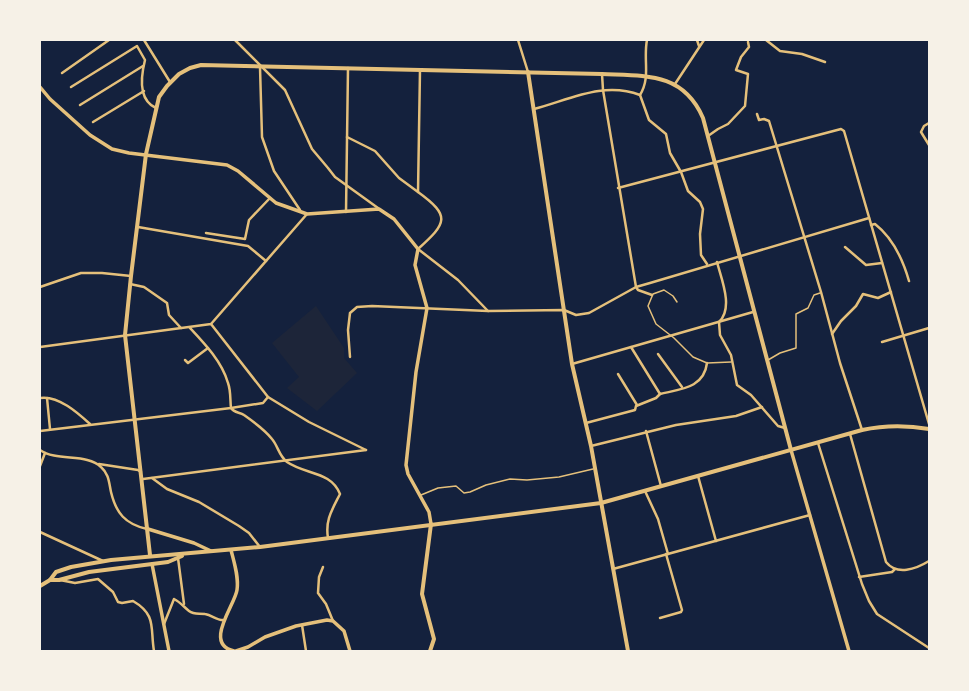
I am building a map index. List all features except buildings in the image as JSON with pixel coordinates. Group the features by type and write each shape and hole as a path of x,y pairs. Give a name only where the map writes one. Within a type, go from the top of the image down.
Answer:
{"main road":[{"path":"150,555 143,478 126,335 130,284 146,154 159,97 170,82 184,71 201,65 602,74 647,76 675,84 686,92 697,106 703,118 738,256 791,450"},
{"path":"528,72 572,364 591,446 628,651"},
{"path":"40,586 50,580 56,572 72,567 103,561 150,555 184,555 260,547 601,503 862,430 880,426 907,426 929,429"},
{"path":"430,651 434,639 422,594 431,524"},
{"path":"50,580 60,580 89,572 168,562 184,555"}],"street":[{"path":"62,73 109,40"},
{"path":"144,40 170,82"},
{"path":"235,40 260,67 285,90 291,98 312,149 335,177 394,219 418,249 458,280 488,311"},
{"path":"518,40 528,72"},
{"path":"647,40 645,56 647,76 640,95 649,120 666,134 670,154 681,172 688,191 700,202 702,209 700,234 701,255 707,264"},
{"path":"697,40 699,46"},
{"path":"675,84 704,40"},
{"path":"766,40 780,51 802,54 825,62"},
{"path":"708,136 728,124 745,106 748,74 736,70 741,57 749,46 748,42"},
{"path":"71,87 137,46 144,56 141,75 144,91 151,106 156,108"},
{"path":"80,106 143,66"},
{"path":"260,67 262,137 274,171 300,211"},
{"path":"346,212 348,68"},
{"path":"418,192 420,70"},
{"path":"602,74 618,188 636,287 638,290 652,295"},
{"path":"40,86 50,99 97,141 117,150 227,165 238,171 270,198 285,207 307,214 379,209"},
{"path":"533,109 603,89 632,92 640,95"},
{"path":"93,122 144,91"},
{"path":"757,114 759,120 764,119 769,121 821,292 840,363 862,430"},
{"path":"929,123 924,126 921,132 929,145"},
{"path":"618,188 841,129 844,132 929,424"},
{"path":"347,137 375,151 399,178 439,209 442,217 438,231 418,249 415,265 427,308 416,372 406,465 408,474 429,512 431,524"},
{"path":"206,233 244,239 249,220 270,198"},
{"path":"40,347 211,324 307,214"},
{"path":"350,357 348,325 350,313 354,309 372,306 488,311 564,310 576,315 585,314 636,287 707,264 804,238 869,218"},
{"path":"871,225 875,224 881,229 899,254 909,281"},
{"path":"138,227 248,246 266,261"},
{"path":"845,248 866,265 882,263"},
{"path":"717,262 726,298 722,319 719,322 720,335 731,355 731,362 737,385 752,395 778,426 784,428"},
{"path":"40,287 81,273 102,273 131,276"},
{"path":"130,284 144,287 167,303 169,314 181,328"},
{"path":"832,334 841,321 856,306 863,294 878,298 891,292"},
{"path":"572,364 754,312"},
{"path":"143,478 366,450 309,422 268,397 211,324"},
{"path":"189,327 208,348 228,383 231,408 233,411 242,414 273,440 278,452 285,460 299,468 331,480 337,485 340,494 328,516 326,528 328,538"},
{"path":"882,342 929,328"},
{"path":"631,347 660,394"},
{"path":"185,360 188,363 208,348"},
{"path":"658,354 682,388"},
{"path":"586,423 635,410 637,405 656,398 660,394 699,382 704,376 708,363"},
{"path":"618,374 637,405"},
{"path":"40,431 135,418 231,408 263,403 268,397"},
{"path":"40,398 47,398 68,407 90,424"},
{"path":"47,398 50,429"},
{"path":"591,446 646,431 703,420 736,416 762,407"},
{"path":"646,431 661,486"},
{"path":"850,434 886,562 895,569"},
{"path":"818,443 859,577 868,601 878,614 929,648"},
{"path":"40,450 45,453 142,472"},
{"path":"791,450 849,651"},
{"path":"40,466 45,453"},
{"path":"99,464 109,478 114,500 120,513 132,525 194,543 212,552"},
{"path":"698,476 716,541"},
{"path":"151,478 167,489 200,502 239,526 249,533 260,547"},
{"path":"645,490 658,519 682,610 681,612 660,618"},
{"path":"613,569 810,516"},
{"path":"40,532 103,561"},
{"path":"231,550 237,589 231,606 223,620 222,641 228,649 235,651 248,647 265,637 302,625 332,621"},
{"path":"178,557 184,605"},
{"path":"859,577 892,572 895,569 920,567 929,561"},
{"path":"152,564 169,651"},
{"path":"323,567 319,577 318,593 326,604 332,621 344,631 350,651"},
{"path":"60,580 75,583 98,580 113,592 118,602 122,603 133,601 139,604 151,618 154,651"},
{"path":"164,624 174,599 184,605 190,612 205,614 216,620 223,620"},
{"path":"302,625 306,651"}],"lane":[{"path":"676,302 673,296 664,290 652,295 648,305 656,324 693,357 708,363 731,362"},
{"path":"767,360 780,353 796,348 796,314 808,308 814,295 821,292"},
{"path":"419,496 445,486 457,486 464,493 510,478 527,480 559,477 595,468"}],"shaded area":[{"path":"316,306 344,348 344,358 357,373 317,411 287,388 299,377 272,343"}]}
